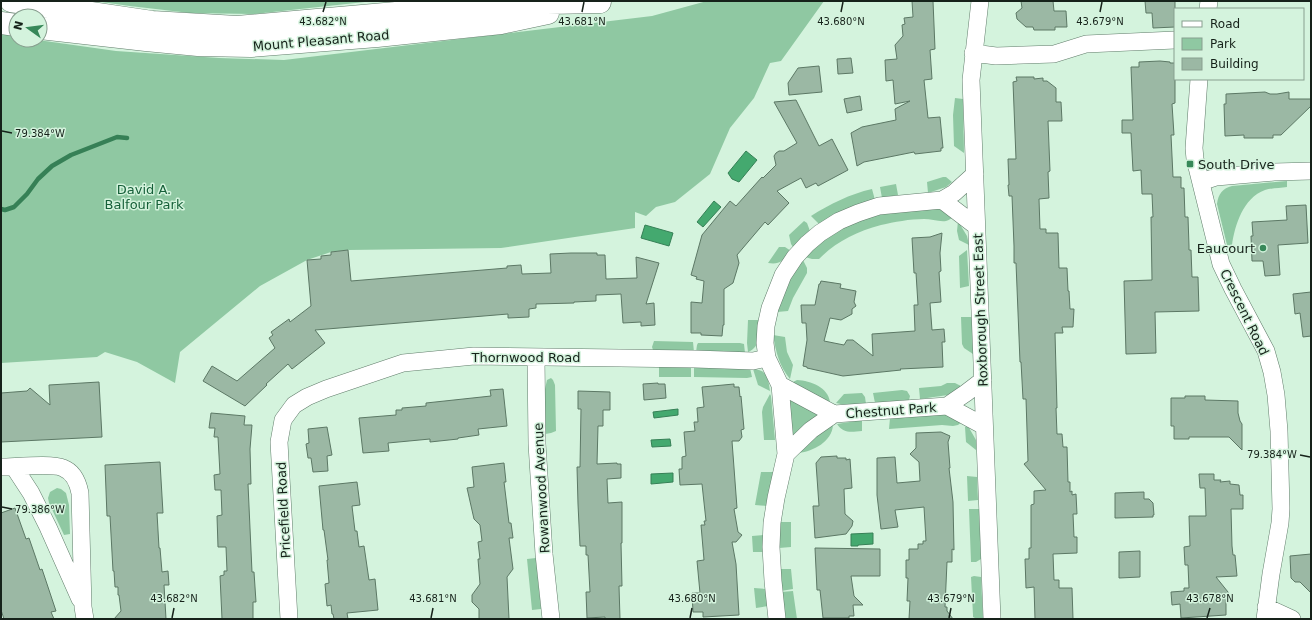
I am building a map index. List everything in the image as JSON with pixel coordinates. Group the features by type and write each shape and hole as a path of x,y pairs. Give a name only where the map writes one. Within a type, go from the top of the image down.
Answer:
{"main road":[{"name":"Mount Pleasant Road","path":"12,1 152,22 237,27 497,4 603,2"},
{"name":"Mount Pleasant Road","path":"48,29 198,45 251,46 377,36 501,23 603,2"}],"street":[{"name":"Roxborough Street East","path":"980,1 971,80 992,619"},
{"path":"973,53 996,56 1054,54 1086,44 1174,40"},
{"name":"Crescent Road","path":"1199,80 1194,148 1195,159 1221,264 1233,290 1266,351 1276,395 1279,431 1281,509 1266,613"},
{"path":"1201,182 1216,177 1282,171 1311,171"},
{"path":"777,619 773,581 772,523 786,454 780,385 767,358 765,343 766,326 770,308 783,275 791,262 807,244 820,233 840,221 879,206 942,200 952,194 975,174"},
{"path":"942,200 976,226"},
{"name":"Thornwood Road","path":"294,405 307,397 326,389 403,363 474,356 753,361 767,358"},
{"name":"Rowanwood Avenue","path":"536,357 537,444 544,554 551,619"},
{"name":"Chestnut Park","path":"786,454 810,430 834,414 947,406 982,380"},
{"name":"Chestnut Park","path":"780,385 794,391 834,414"},
{"name":"Pricefield Road","path":"289,619 279,442 283,420 294,405"},
{"name":"Chestnut Park","path":"947,406 984,426"},
{"path":"8,467 63,467 74,476 78,484 80,503 84,613"},
{"path":"8,467 31,493 48,527 84,613"},
{"path":"1266,613 1292,619"}],"green space":[{"path":"94,1 374,1 254,14 190,13"},
{"name":"David A. Balfour Park","path":"707,1 824,1 781,61 770,63 754,98 730,128 710,174 675,202 656,207 646,216 635,212 635,228 501,248 348,250 331,252 307,260 260,286 180,352 175,383 137,362 105,352 97,357 1,363 1,34 8,35 8,48 48,48 48,41 116,51 219,58 284,60 652,16"},
{"path":"955,98 963,99 964,153 954,146 953,115"},
{"path":"946,177 952,182 946,187 928,193 927,182"},
{"path":"1287,181 1287,187 1265,190 1251,199 1241,213 1235,229 1232,245 1227,245 1217,204 1218,197 1222,192 1226,188 1232,186"},
{"path":"896,184 898,195 882,198 880,187"},
{"path":"872,189 875,200 819,224 811,216 840,200"},
{"path":"930,208 939,209 954,216 946,221 919,219 881,225 847,238 819,259 805,257 820,243 848,225 887,213"},
{"path":"804,221 807,223 810,231 793,247 789,235"},
{"path":"958,221 967,236 969,245 959,240 957,231"},
{"path":"779,247 785,247 791,251 779,262 768,263"},
{"path":"967,250 969,286 960,288 959,256"},
{"path":"803,260 807,268 807,273 793,298 788,311 777,312 792,276"},
{"path":"961,317 972,317 973,354 964,348 962,344"},
{"path":"748,320 760,320 757,343 752,350 748,352 747,343"},
{"path":"773,335 785,337 787,352 793,365 790,379 778,358"},
{"path":"654,341 693,342 694,352 653,350 652,347"},
{"path":"698,343 740,343 744,344 745,353 696,352"},
{"path":"659,366 691,367 691,377 659,377"},
{"path":"694,367 750,368 752,377 694,377"},
{"path":"753,369 764,373 768,379 770,391 758,385"},
{"path":"551,378 555,385 556,431 545,434 545,389 547,380"},
{"path":"797,380 813,383 818,386 826,392 830,402 810,394 793,382"},
{"path":"947,383 955,383 961,386 948,395 920,399 919,388 941,386"},
{"path":"902,390 907,391 910,396 909,400 875,403 873,393"},
{"path":"862,393 865,397 866,404 845,405 836,403 844,394"},
{"path":"770,394 775,440 764,440 762,412"},
{"path":"788,394 825,412 793,439"},
{"path":"947,414 963,421 958,425 953,426 942,425 889,429 890,418"},
{"path":"862,420 862,431 845,431 837,424"},
{"path":"833,425 829,436 821,445 799,453 821,430"},
{"path":"968,426 976,440 976,450 966,442 965,427"},
{"path":"761,472 773,472 767,506 755,505"},
{"path":"967,476 977,477 978,500 968,501"},
{"path":"57,488 66,493 69,505 70,534 64,535 49,503 48,498 50,492"},
{"path":"969,509 979,509 981,559 976,562 971,562"},
{"path":"780,522 791,522 791,547 779,548"},
{"path":"764,535 764,552 753,552 752,536"},
{"path":"536,558 541,609 532,610 527,559"},
{"path":"779,569 791,569 793,589 781,591"},
{"path":"971,577 981,577 983,619 973,617"},
{"path":"754,588 766,589 768,606 756,608"},
{"path":"793,591 797,619 784,618 781,592"}],"shaded area":[{"path":"746,151 757,160 739,182 732,179 728,173"},
{"path":"714,201 721,207 703,227 697,222"},
{"path":"645,225 673,233 669,246 641,238"},
{"path":"678,409 678,415 654,418 653,412"},
{"path":"670,439 671,446 652,447 651,440"},
{"path":"673,473 673,482 651,484 651,474"},
{"path":"873,533 873,544 851,546 851,534"}],"building":[{"path":"912,1 933,1 935,49 930,50 932,79 924,80 928,118 940,117 943,148 941,148 941,151 915,154 914,152 864,162 857,166 851,133 862,127 896,120 895,109 910,101 895,104 893,80 886,81 885,60 897,59 895,45 903,36 902,25 905,24 904,18 913,17"},
{"path":"1021,1 1053,1 1054,11 1066,11 1067,27 1055,27 1055,30 1034,30 1033,27 1026,27 1017,19 1016,13 1022,8"},
{"path":"1145,1 1175,1 1174,27 1153,28 1152,13 1146,13"},
{"path":"851,58 853,73 838,74 837,59"},
{"path":"1160,61 1174,63 1175,103 1172,104 1174,135 1171,135 1173,177 1181,177 1181,188 1184,188 1185,217 1188,217 1192,277 1198,277 1199,311 1155,312 1156,353 1126,354 1124,281 1152,280 1152,194 1142,194 1141,170 1133,171 1131,133 1122,133 1122,120 1133,120 1131,67 1139,67 1139,62"},
{"path":"819,66 822,92 789,95 788,83 798,68"},
{"path":"1016,77 1034,77 1034,79 1043,78 1043,81 1047,81 1056,88 1056,102 1061,102 1062,121 1048,121 1050,171 1048,172 1049,198 1039,199 1040,229 1046,229 1046,233 1058,233 1059,268 1067,268 1070,309 1074,309 1073,327 1062,327 1063,333 1055,333 1057,434 1062,434 1063,447 1067,447 1068,482 1070,482 1070,492 1072,491 1072,495 1076,494 1077,514 1073,514 1074,537 1077,537 1077,553 1053,554 1054,580 1059,580 1059,588 1072,588 1073,619 1035,619 1034,587 1026,588 1025,559 1029,559 1029,548 1031,548 1031,505 1034,504 1034,491 1046,490 1024,464 1028,461 1026,399 1023,399 1020,362 1016,263 1014,263 1012,196 1009,196 1008,185 1008,159 1016,159 1013,82 1017,81"},
{"path":"1265,92 1277,94 1289,92 1289,99 1311,99 1311,106 1281,135 1273,135 1273,138 1244,138 1244,135 1225,136 1224,104 1226,104 1226,94"},
{"path":"860,96 862,110 847,113 844,99"},
{"path":"796,100 819,146 832,139 848,170 818,186 816,183 806,188 801,178 777,191 789,203 768,225 765,222 737,255 739,263 733,283 724,289 724,325 722,336 691,333 691,302 702,303 704,281 696,279 697,277 691,275 702,235 730,201 736,206 762,177 763,178 776,165 774,156 776,153 779,151 784,151 797,143 774,102"},
{"path":"1306,205 1308,243 1278,245 1280,275 1265,276 1263,261 1252,261 1252,222 1287,220 1286,206"},
{"path":"942,233 940,253 941,271 939,272 941,302 930,303 932,330 944,329 945,342 942,342 943,367 900,369 901,370 843,376 803,366 807,340 806,323 802,323 801,305 815,305 819,284 821,281 841,284 840,288 856,291 854,302 856,306 852,309 852,314 841,320 830,318 824,341 844,345 847,340 853,340 873,356 872,334 915,331 914,305 918,305 912,238 930,237"},
{"path":"348,250 351,281 507,268 507,266 521,265 522,274 551,273 550,254 571,253 597,253 597,255 605,255 606,279 637,278 636,257 659,263 646,304 654,303 655,325 641,326 641,322 623,323 621,294 596,295 596,301 536,304 536,308 529,309 529,317 508,318 508,314 315,330 325,343 292,369 288,364 245,406 203,381 212,366 237,381 275,348 269,338 273,335 271,332 289,319 290,322 311,306 307,260 321,259 321,256 331,255 331,252"},
{"path":"1311,292 1311,336 1303,337 1300,313 1295,314 1293,294"},
{"path":"99,382 102,437 1,442 1,393 27,391 30,388 50,405 49,385"},
{"path":"643,384 665,384 666,398 644,400"},
{"path":"734,384 734,387 739,387 740,397 741,396 744,429 741,430 742,437 739,441 732,441 737,508 734,509 738,532 742,535 736,542 732,542 736,564 739,615 703,617 703,612 693,612 692,593 700,593 697,561 704,560 701,525 705,525 704,521 706,521 702,484 680,485 679,469 682,469 682,457 686,456 684,432 695,431 694,422 698,422 697,408 704,407 702,387"},
{"path":"503,389 507,426 478,429 479,435 458,439 430,442 430,439 388,443 389,451 363,453 359,418 396,415 396,410 426,406 426,403 491,396 490,390"},
{"path":"578,391 610,392 610,410 603,410 603,426 598,426 597,464 621,464 621,478 607,479 608,503 622,502 622,586 619,586 620,619 605,619 605,617 587,618 586,592 590,592 588,555 586,555 586,546 580,546 578,504 577,467 580,467 581,409 578,409"},
{"path":"1185,396 1205,396 1205,400 1238,401 1238,413 1242,424 1242,450 1229,437 1189,437 1189,439 1174,439 1174,426 1171,426 1171,398 1185,398"},
{"path":"211,413 245,416 244,425 252,425 250,449 251,484 248,484 252,572 254,572 256,602 253,602 253,619 222,619 220,576 224,575 224,571 227,571 226,547 218,547 217,516 222,515 221,490 215,490 214,475 220,474 218,437 214,437 215,428 209,428"},
{"path":"327,427 332,455 327,456 328,471 313,472 311,458 308,458 306,444 309,443 308,429"},
{"path":"941,432 950,436 948,442 953,502 954,550 952,549 952,562 947,562 945,607 947,607 947,611 953,619 909,619 910,601 907,601 908,578 906,578 906,560 909,560 909,549 918,549 918,544 923,544 923,541 926,541 924,507 895,510 898,527 881,529 877,495 877,458 895,457 897,483 920,481 919,462 910,454 916,448 916,433"},
{"path":"837,456 837,458 846,458 846,460 850,459 852,488 844,489 845,514 853,521 852,526 846,534 815,538 813,506 819,506 816,463 821,457"},
{"path":"160,462 163,513 157,513 162,572 168,571 169,585 164,585 166,619 114,619 121,611 118,587 115,587 113,571 110,516 107,516 105,465"},
{"path":"504,463 506,482 504,482 509,523 511,523 513,538 509,538 513,569 507,577 509,619 479,619 479,609 472,602 472,595 480,584 478,542 482,541 480,525 474,519 467,488 474,487 472,467"},
{"path":"1199,474 1214,474 1214,480 1221,480 1220,482 1230,481 1230,484 1239,485 1240,495 1243,495 1243,509 1231,509 1232,546 1233,555 1235,555 1237,576 1216,577 1228,592 1229,596 1226,600 1226,615 1181,618 1180,604 1172,605 1171,592 1184,591 1184,588 1189,588 1188,565 1185,565 1184,547 1190,546 1189,516 1206,516 1205,488 1200,488"},
{"path":"357,482 360,505 352,506 355,531 357,531 359,547 364,546 369,580 375,579 378,610 347,613 348,619 334,619 331,605 327,606 325,584 329,583 328,560 323,530 319,486"},
{"path":"1144,492 1144,499 1149,499 1153,503 1153,517 1115,518 1115,493"},
{"path":"15,508 26,539 29,538 40,570 42,569 56,611 51,612 54,619 4,619 1,610 1,513"},
{"path":"815,548 880,549 880,576 851,576 854,596 863,605 853,605 854,616 849,616 849,618 823,618 820,590 817,590"},
{"path":"1140,551 1140,577 1119,578 1119,552"},
{"path":"1311,554 1311,593 1300,582 1295,582 1291,578 1290,556"}],"waterway":[{"path":"1,209 5,210 14,207 27,194 38,179 52,166 71,155 117,137 127,138"}],"place":[{"name":"South Drive","path":"1190,164"},
{"name":"Eaucourt","path":"1263,248"}]}
